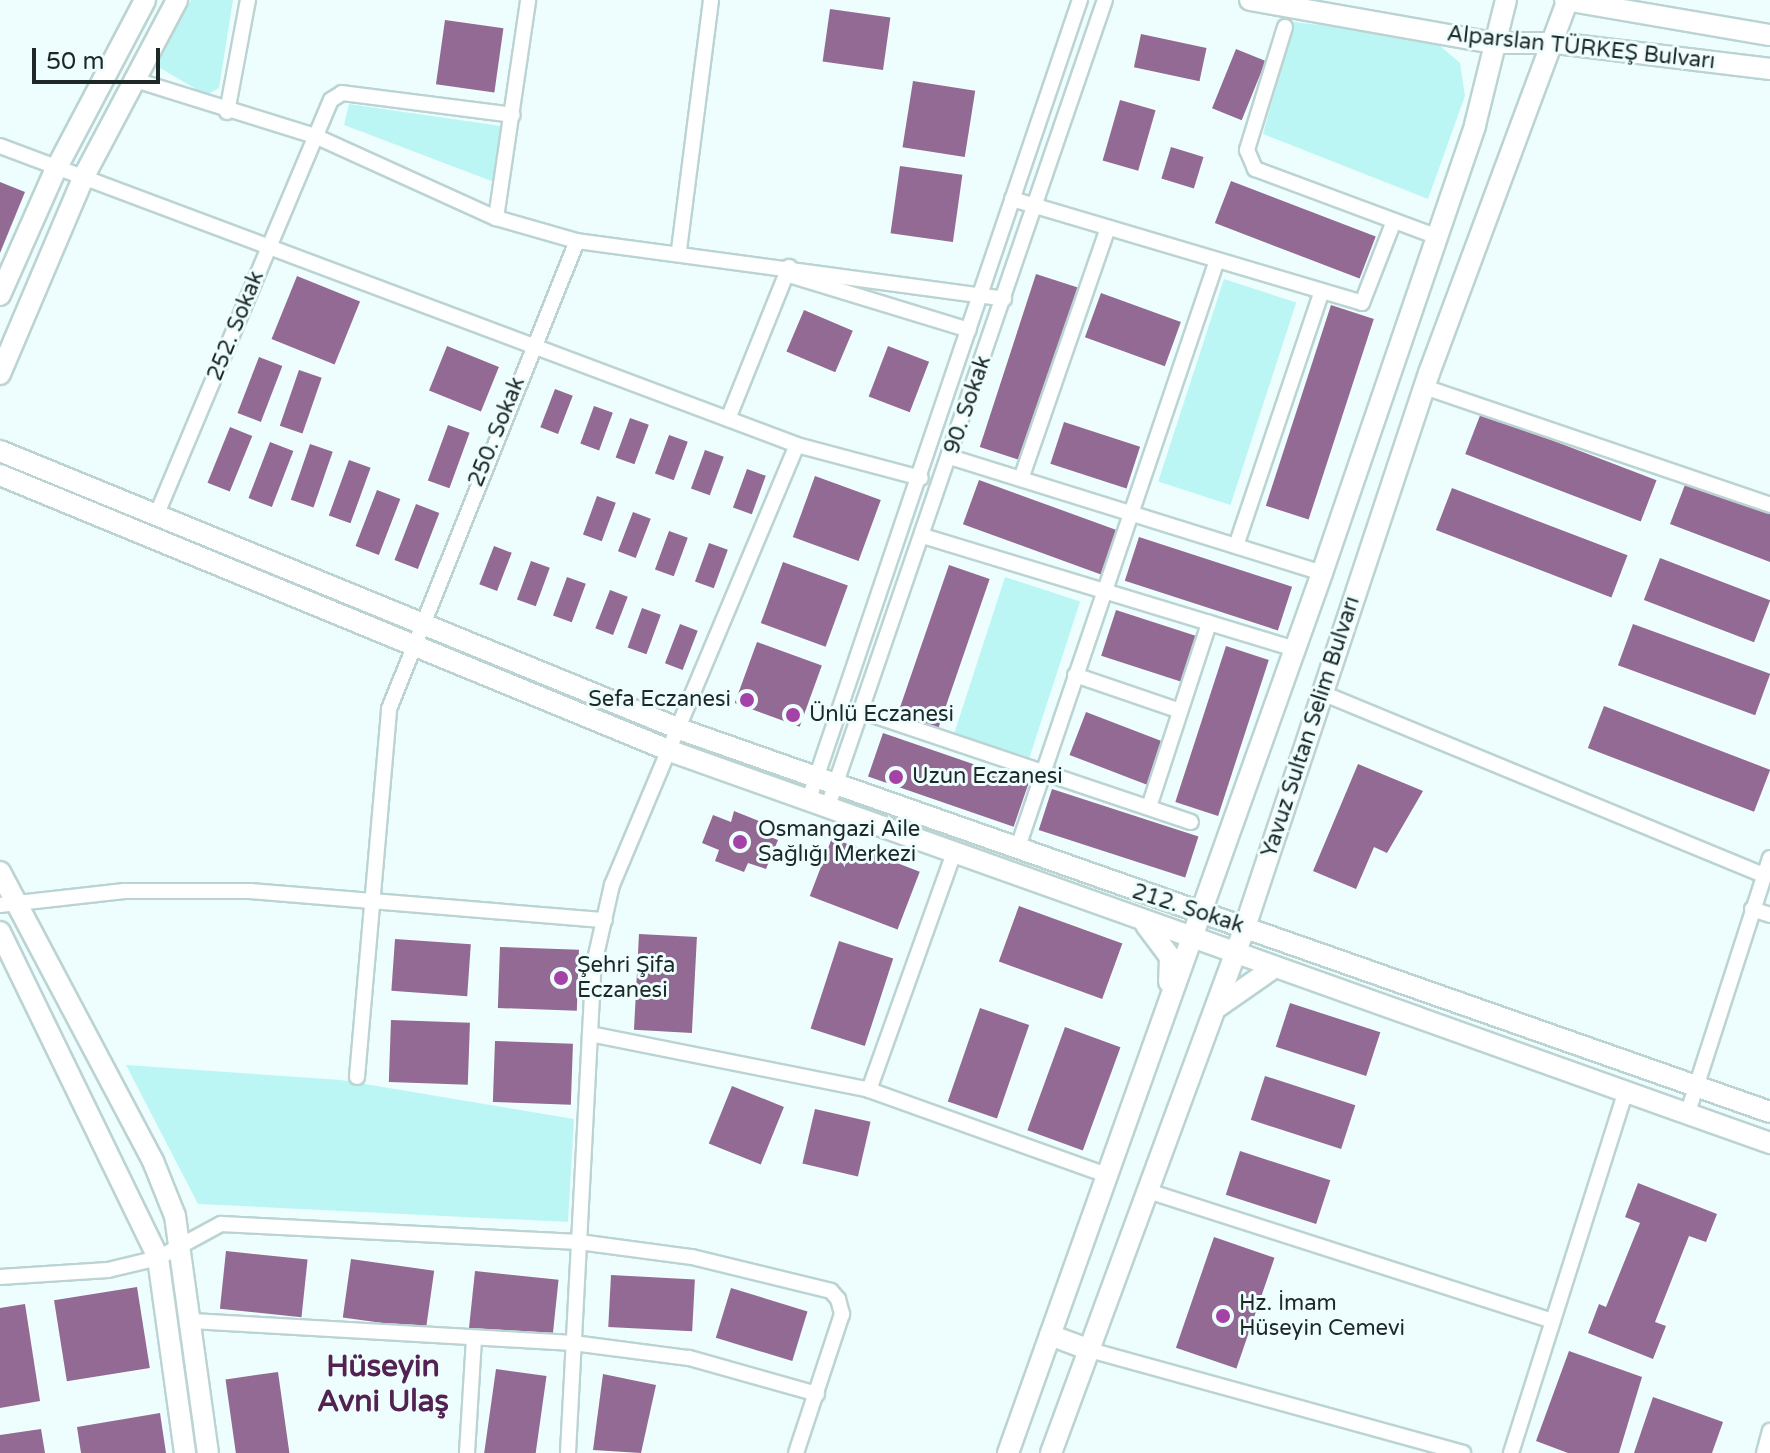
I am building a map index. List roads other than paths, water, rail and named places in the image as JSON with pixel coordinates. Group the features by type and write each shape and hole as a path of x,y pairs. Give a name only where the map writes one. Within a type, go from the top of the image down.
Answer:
{"street":[{"path":"0,295 55,171 145,0"},
{"path":"0,374 84,176 177,0"},
{"path":"227,112 248,0"},
{"path":"496,218 528,0"},
{"path":"679,250 711,0"},
{"name":"90. Sokak","path":"818,806 980,294 1080,0"},
{"name":"90. Sokak","path":"826,782 861,711 1105,0"},
{"name":"Alparslan TÜRKEŞ Bulvarı","path":"1250,0 1494,43 1556,43 1770,69"},
{"name":"Yavuz Sultan Selim Bulvarı","path":"1008,1453 1322,573 1435,236 1506,0"},
{"path":"1567,0 1770,35"},
{"name":"Yavuz Sultan Selim Bulvarı","path":"1051,1453 1236,953 1424,387 1556,43 1567,0"},
{"path":"1285,27 1247,150 1255,169 1435,236"},
{"path":"135,80 227,112 315,136 496,218 577,241 679,250 788,270 1004,299"},
{"name":"252. Sokak","path":"156,516 331,100 342,93 513,115"},
{"path":"0,146 55,171 84,176 267,251 532,344 797,445 921,478"},
{"path":"1012,199 1362,303 1394,221"},
{"path":"1021,479 1108,228"},
{"name":"250. Sokak","path":"357,1077 382,742 410,646 577,241"},
{"path":"1017,850 1217,260"},
{"path":"788,270 969,330"},
{"path":"728,419 788,270"},
{"path":"1236,546 1322,291"},
{"path":"1424,387 1770,505"},
{"path":"568,1453 590,1034 612,885 673,752 797,445"},
{"name":"212. Sokak","path":"0,451 682,730 1199,915 1245,927 1770,1112"},
{"path":"950,457 1322,573"},
{"path":"0,475 673,752 1190,942 1236,953 1770,1143"},
{"path":"923,536 1294,649"},
{"path":"1149,807 1209,623"},
{"path":"1075,675 1180,711"},
{"path":"1322,693 1763,875"},
{"path":"861,711 1191,822"},
{"path":"869,1090 953,855"},
{"path":"1688,1112 1770,858"},
{"path":"0,872 9,904 153,1161 181,1245 208,1453"},
{"path":"9,904 163,891 605,920"},
{"path":"1752,909 1770,915"},
{"path":"1146,925 1170,957 1169,1002"},
{"path":"0,932 158,1258 185,1453"},
{"path":"1215,1009 1275,967"},
{"path":"590,1034 869,1090 1107,1175"},
{"path":"1511,1453 1626,1091"},
{"path":"1148,1191 1553,1321"},
{"path":"0,1277 108,1270 158,1258 221,1224 579,1242 692,1257 831,1291 842,1314 796,1453"},
{"path":"192,1321 573,1343 689,1358 817,1394"},
{"path":"1050,1335 1090,1350 1463,1453"},
{"path":"467,1453 474,1338"},
{"path":"1764,1453 1770,1431"}],"place":[{"name":"Sefa Eczanesi","path":"747,700"},
{"name":"Ünlü Eczanesi","path":"793,715"},
{"name":"Uzun Eczanesi","path":"896,777"},
{"name":"Osmangazi Aile Sağlığı Merkezi","path":"740,842"},
{"name":"Şehri Şifa Eczanesi","path":"561,978"},
{"name":"Hz. İmam Hüseyin Cemevi","path":"1223,1316"}],"district":[{"name":"Hüseyin Avni Ulaş","path":"383,1384"}]}
